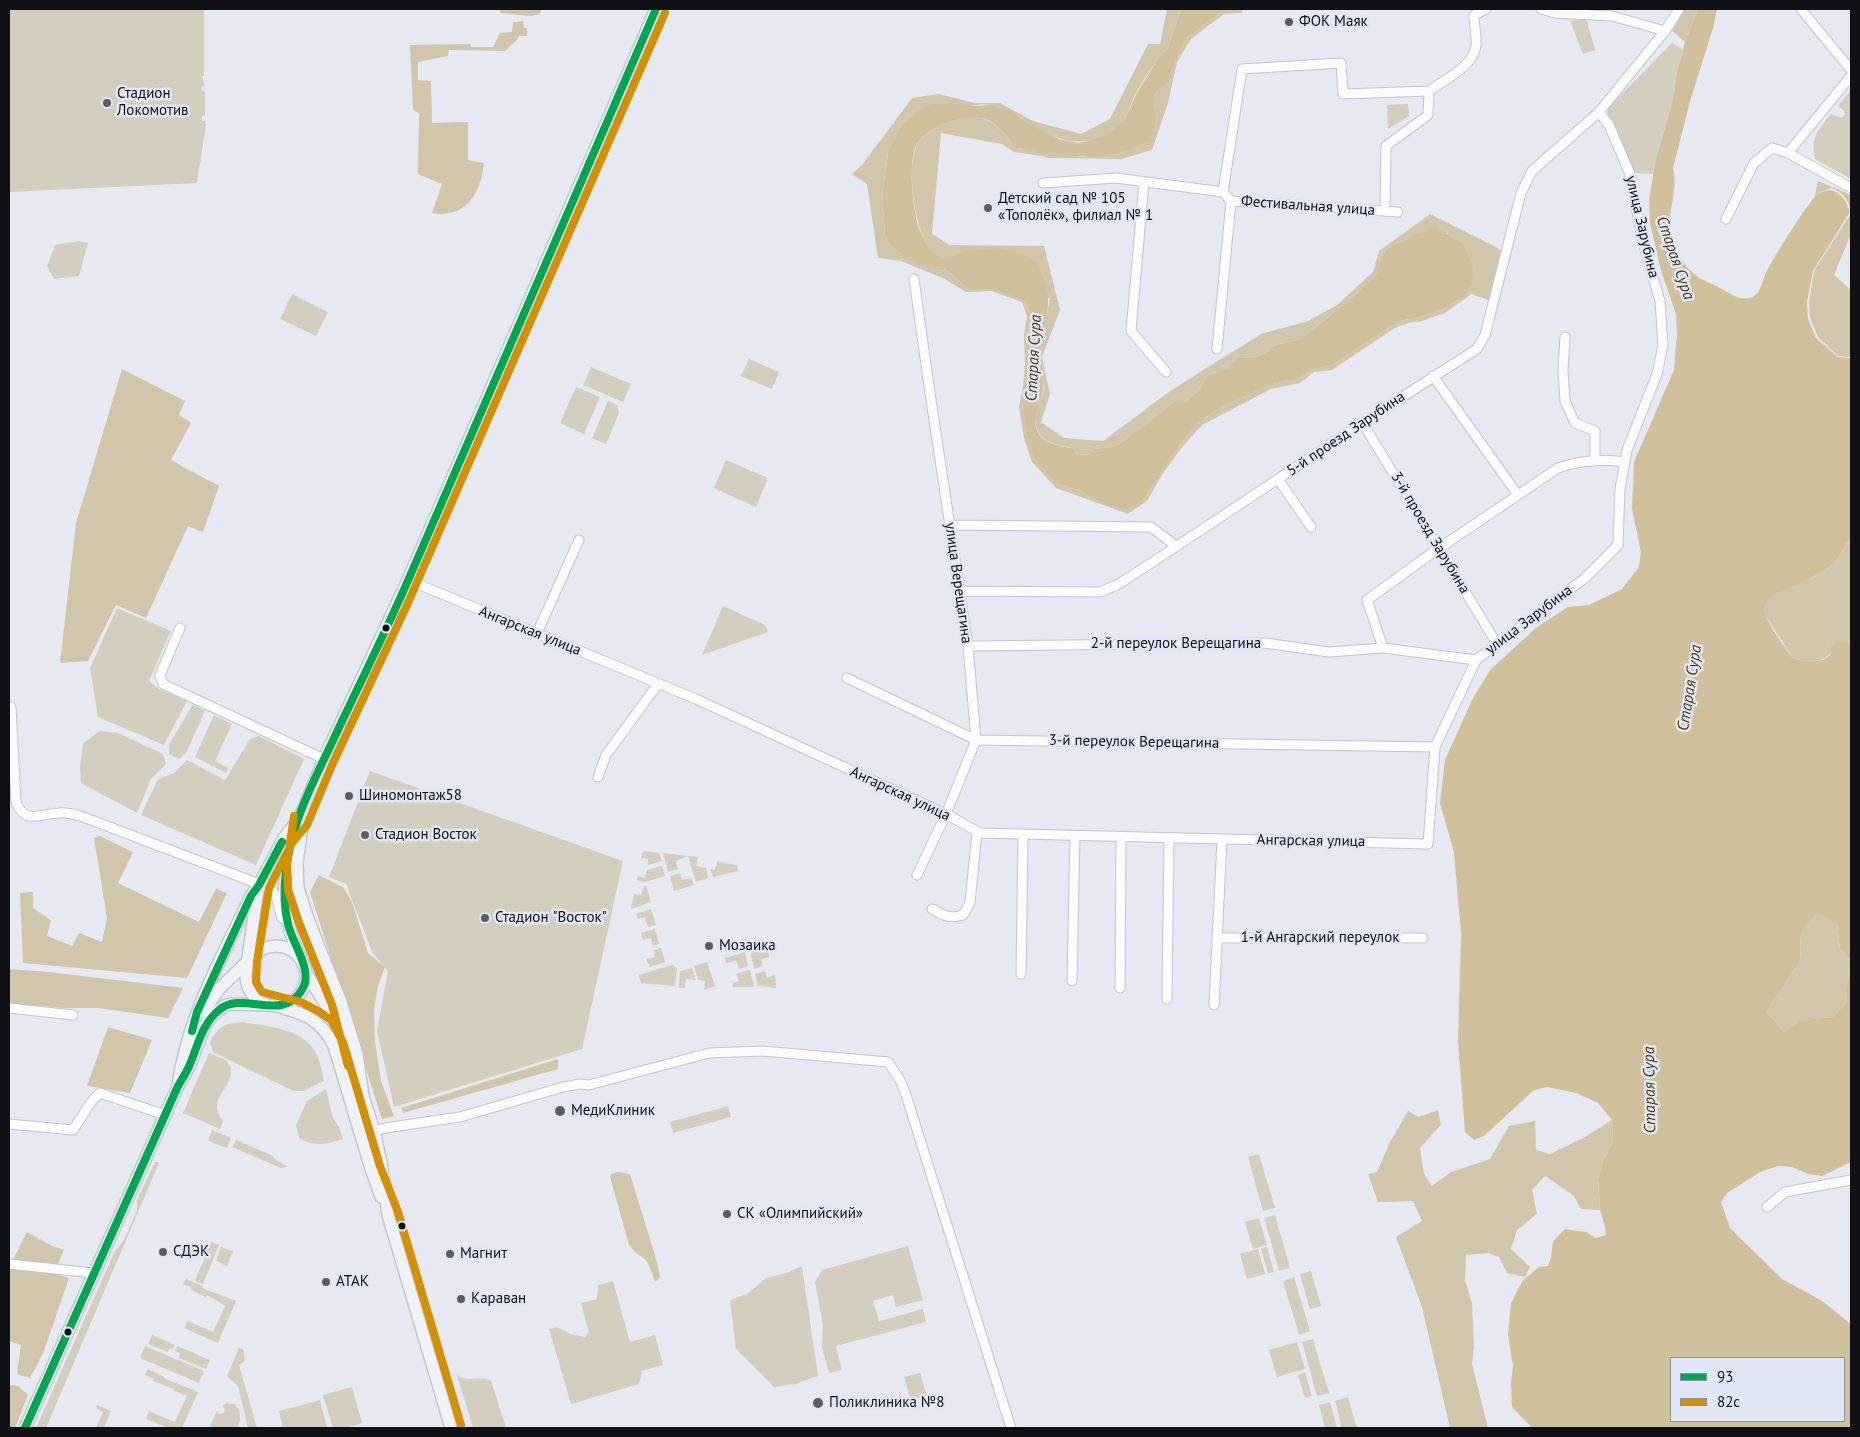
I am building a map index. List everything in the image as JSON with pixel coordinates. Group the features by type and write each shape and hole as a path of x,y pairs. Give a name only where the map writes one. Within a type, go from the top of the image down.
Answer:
{"main road":[{"path":"178,1086 181,1064 197,1012 251,896 259,885 284,838 298,820 304,808 324,759 408,580 656,9"},
{"path":"304,808 297,864 298,888 308,919 342,1002 357,1054 363,1096"},
{"path":"298,820 284,885 288,926 308,976 339,1026 374,1131 381,1162 388,1215"},
{"path":"259,885 249,963 249,991 255,1000 271,1006 291,1002 297,998 306,984 308,976"},
{"path":"193,1028 219,989 266,949 280,946 300,957"},
{"path":"25,1428 178,1086 193,1059 205,1025 224,1006 238,1003 271,1006 298,1012 313,1019 323,1027 329,1036 334,1046 371,1169 388,1215 451,1428"},
{"path":"362,1137 374,1131"}],"street":[{"path":"1222,192 1242,69 1341,63 1343,94 1429,91 1471,59 1476,47 1474,12 1486,9"},
{"path":"1542,9 1555,13 1612,16 1665,31"},
{"name":"5-й проезд Зарубина","path":"960,591 1100,592 1119,584 1362,422 1477,349 1485,335 1521,193 1532,170 1599,112 1665,31 1679,9"},
{"path":"1801,9 1851,70"},
{"path":"1788,153 1851,76"},
{"path":"1385,211 1386,146 1428,115 1429,91"},
{"name":"улица Зарубина","path":"1428,844 1436,747 1476,660 1584,578 1618,545 1620,489 1627,450 1658,374 1663,345 1660,301 1643,243 1630,174 1609,125 1599,112"},
{"path":"1726,219 1754,163 1772,148 1788,153 1851,188"},
{"name":"Фестивальная улица","path":"1043,182 1116,178 1222,192 1231,201 1398,212"},
{"path":"1144,182 1131,331 1166,372"},
{"path":"1217,349 1231,201"},
{"name":"улица Верещагина","path":"914,279 968,646 976,740 946,814 917,875"},
{"path":"1565,337 1563,371 1565,401 1575,423 1595,431 1595,460"},
{"path":"1434,376 1518,494"},
{"name":"3-й проезд Зарубина","path":"1362,422 1497,644"},
{"path":"1383,648 1367,600 1439,548 1558,468 1574,462 1595,460 1625,462"},
{"path":"1278,479 1311,527"},
{"path":"950,525 1151,527 1176,546"},
{"path":"537,634 579,540"},
{"name":"Ангарская улица","path":"408,580 705,704 946,814 977,832 1428,844"},
{"path":"180,628 160,675 163,684 324,759"},
{"name":"2-й переулок Верещагина","path":"968,646 1265,643 1329,652 1383,648 1476,660"},
{"name":"3-й переулок Верещагина","path":"847,678 976,740 1436,747"},
{"path":"598,777 606,755 658,684"},
{"path":"11,707 16,802 19,809 25,814 39,817 66,813 86,818 271,889 288,926"},
{"path":"932,909 953,918 963,914 970,903 977,832"},
{"path":"1021,974 1023,834"},
{"path":"1072,981 1074,836"},
{"path":"1120,836 1120,988"},
{"path":"1167,999 1169,838"},
{"path":"1214,1004 1222,839"},
{"name":"1-й Ангарский переулок","path":"1217,938 1423,938"},
{"path":"9,1008 72,1015"},
{"path":"374,1131 460,1117 563,1087 580,1084 589,1086 709,1053 763,1051 888,1062 900,1080 906,1095 1012,1428"},
{"path":"9,1124 73,1130 90,1102 100,1093 165,1115"},
{"path":"1767,1207 1785,1192 1851,1180"},
{"path":"9,1264 93,1273"}],"shaded area":[{"name":"Стадион Локомотив","path":"9,9 204,9 204,76 202,76 205,86 202,87 202,91 205,91 205,115 202,116 202,121 205,121 206,125 197,183 9,192"},
{"path":"500,9 541,9 540,14 531,16 500,13"},
{"path":"1167,9 1181,9 1167,50 1161,54 1142,83 1123,121 1101,138 1076,142 1064,140 1039,130 1014,114 987,104 971,106 962,110 888,154 882,196 885,235 927,266 944,268 967,288 992,288 1025,301 1031,316 1028,335 1027,388 1023,410 1059,484 1080,491 1102,504 1144,499 1180,445 1199,422 1225,405 1272,384 1298,379 1313,369 1331,366 1399,321 1421,317 1443,309 1463,297 1473,265 1463,244 1447,233 1412,236 1386,249 1375,276 1346,303 1300,339 1276,345 1253,358 1238,357 1227,368 1206,376 1199,390 1185,402 1174,402 1122,442 1112,447 1094,449 1089,455 1077,454 1073,448 1048,442 1038,432 1036,426 1037,407 1044,389 1036,367 1036,359 1050,299 969,251 948,257 936,255 929,247 923,235 914,204 912,188 913,158 916,147 921,139 938,127 959,119 980,118 997,126 1016,148 1083,157 1134,147 1147,142 1155,110 1153,99 1158,88 1170,81 1175,61 1188,37 1226,9 1243,9 1242,13 1224,14 1191,39 1177,62 1168,103 1152,150 1121,159 1047,158 1014,152 1002,144 941,133 932,234 950,245 1044,246 1060,310 1042,357 1050,394 1041,422 1064,438 1103,441 1173,389 1261,334 1308,321 1337,305 1373,272 1379,251 1430,214 1496,247 1504,253 1491,301 1471,294 1445,313 1395,328 1332,370 1314,372 1300,383 1271,389 1202,425 1183,446 1163,473 1147,501 1128,514 1056,488 1032,462 1024,438 1019,407 1023,387 1025,363 1024,334 1027,316 1022,302 991,291 966,292 945,279 901,261 878,258 867,184 852,174 862,165 912,98 938,94 975,103 1000,103 1033,121 1081,134 1110,119 1148,44 1160,44"},
{"path":"1685,9 1698,9 1685,42 1672,31"},
{"path":"1586,19 1595,50 1583,54 1570,21"},
{"path":"523,21 524,28 527,28 527,36 519,36 505,51 449,50 448,56 418,62 418,80 431,81 432,123 468,122 468,160 484,163 479,184 470,202 454,212 444,214 432,213 442,184 418,174 419,113 413,110 410,45 470,44 471,47 493,47 500,33 512,32 513,22"},
{"path":"1672,43 1683,49 1673,99 1653,174 1636,173 1610,124 1608,108"},
{"path":"1851,90 1851,179 1815,159 1814,144 1816,134 1831,114 1842,118 1845,114 1838,106"},
{"path":"1408,104 1409,116 1388,129 1387,105"},
{"path":"1818,181 1851,195 1851,210 1844,196 1831,188 1820,192 1814,200"},
{"path":"1851,213 1851,234 1834,275 1851,290 1851,357 1838,356 1818,337 1810,318 1809,302 1814,271"},
{"path":"79,241 88,243 79,276 54,279 47,266 55,245"},
{"path":"292,294 328,312 316,336 280,319"},
{"path":"749,359 779,372 772,389 741,376"},
{"path":"591,367 631,384 623,402 583,385"},
{"path":"122,369 185,401 179,415 191,423 171,460 219,486 203,532 188,526 146,618 116,605 88,661 60,663 76,523"},
{"path":"576,387 600,397 584,434 560,423"},
{"path":"608,401 617,405 619,413 606,444 592,438"},
{"path":"726,460 768,478 756,507 714,488"},
{"path":"1851,538 1851,644 1839,643 1830,647 1832,651 1829,655 1820,660 1809,661 1793,658 1765,615 1764,604 1774,595 1807,580 1831,566"},
{"path":"723,606 765,625 768,632 702,655"},
{"path":"117,608 171,631 149,681 159,689 187,701 164,745 98,717 90,668"},
{"path":"193,704 205,711 186,753 179,759 169,754 169,745"},
{"path":"214,715 232,724 215,761 228,768 226,773 195,757"},
{"path":"100,731 118,733 163,754 166,764 151,779 137,813 81,783 80,767 83,743"},
{"path":"259,736 304,759 256,865 141,815 158,779 174,773 187,760 225,780 250,739"},
{"name":"Стадион \"Восток\"","path":"370,771 623,861 582,1049 394,1107 377,1031 388,971 372,952 346,884 329,877"},
{"path":"100,836 133,852 118,883 199,922 216,889 227,893 187,978 23,963 20,893 33,892 33,908 51,920 47,936 72,946 79,933 102,942 107,918 94,838"},
{"path":"643,851 659,853 662,861 648,865 648,859 641,858"},
{"path":"663,853 698,857 696,866 706,868 708,878 696,882 688,856 676,861 678,869 668,872"},
{"path":"717,862 737,865 738,871 713,877 710,869 715,870"},
{"path":"662,866 665,876 645,882 637,880 638,876 645,878 647,870"},
{"path":"680,873 682,880 691,878 694,885 674,891 670,876"},
{"path":"319,875 344,888 352,902 368,953 385,967 378,986 374,1010 375,1041 381,1081 394,1116 382,1119 310,892"},
{"path":"644,885 651,902 631,909 634,894 641,895"},
{"path":"651,909 656,925 648,927 645,917 638,919 636,914"},
{"path":"1816,911 1837,924 1840,949 1851,961 1851,969 1845,990 1846,1002 1833,1017 1799,1020 1784,1032 1767,1012 1800,960 1801,932"},
{"path":"655,929 659,944 653,946 651,938 643,940 641,933"},
{"path":"767,946 769,957 761,960 763,966 754,969 750,951"},
{"path":"661,948 665,962 650,967 646,959 655,957 654,950"},
{"path":"745,952 748,966 739,969 736,961 726,963 725,958"},
{"path":"707,962 715,986 704,990 705,981 698,980 694,966"},
{"path":"672,965 677,968 675,986 641,983 639,975"},
{"path":"692,968 696,980 686,979 685,988 679,988 680,971"},
{"path":"9,969 183,988 168,1018 98,1008 63,1008 9,1003"},
{"path":"750,970 754,987 733,987 733,983 739,981 736,974"},
{"path":"765,971 767,978 775,975 776,988 758,986 755,974"},
{"path":"242,1022 282,1029 301,1037 315,1051 320,1062 324,1081 303,1091 293,1091 213,1052 210,1043 219,1029 226,1025"},
{"path":"108,1027 152,1040 130,1093 87,1086"},
{"path":"209,1053 226,1060 231,1067 231,1075 218,1100 218,1113 223,1121 220,1129 183,1113"},
{"path":"558,1059 558,1069 403,1113 401,1108"},
{"path":"326,1089 333,1118 339,1127 343,1139 321,1144 310,1143 299,1138 296,1125 307,1101"},
{"path":"728,1106 731,1117 673,1133 670,1122"},
{"path":"1438,1110 1441,1125 1420,1148 1424,1174 1432,1186 1451,1172 1490,1159 1509,1126 1535,1121 1536,1150 1550,1154 1587,1136 1612,1120 1613,1142 1603,1161 1598,1179 1600,1210 1581,1209 1574,1196 1545,1176 1532,1190 1537,1214 1517,1230 1511,1249 1530,1267 1525,1277 1507,1273 1499,1257 1488,1253 1466,1255 1465,1280 1472,1303 1474,1347 1472,1364 1488,1428 1450,1428 1422,1307 1396,1237 1422,1221 1413,1201 1378,1202 1368,1174 1377,1172 1389,1144 1408,1111 1419,1117"},
{"path":"212,1130 231,1138 227,1148 208,1141"},
{"path":"236,1140 271,1155 288,1167 281,1168 232,1147"},
{"path":"1259,1154 1275,1208 1263,1211 1248,1157"},
{"path":"155,1162 159,1163 46,1428 36,1428 114,1253 125,1238 137,1210 137,1200"},
{"path":"618,1172 630,1174 657,1262 660,1277 658,1280 655,1281 647,1261 629,1245 610,1177 611,1174"},
{"path":"1275,1215 1290,1268 1279,1271 1264,1218"},
{"path":"1259,1218 1267,1245 1253,1249 1245,1222"},
{"path":"27,1232 52,1246 64,1250 54,1273 69,1278 44,1351 30,1378 17,1374 21,1345 9,1341 9,1268"},
{"path":"211,1242 219,1245 203,1284 195,1281"},
{"path":"908,1246 923,1300 896,1307 893,1295 873,1301 879,1321 923,1309 926,1322 836,1346 842,1370 829,1373 822,1347 823,1325 815,1282 822,1270"},
{"path":"221,1247 233,1251 227,1266 216,1261"},
{"path":"1267,1247 1274,1272 1268,1273 1261,1249"},
{"path":"1258,1249 1265,1274 1247,1279 1240,1254"},
{"path":"802,1266 818,1376 795,1384 774,1387 736,1349 730,1300 747,1294 766,1278 787,1273"},
{"path":"1311,1271 1321,1306 1310,1309 1300,1274"},
{"path":"1294,1277 1310,1331 1299,1335 1283,1281"},
{"path":"186,1279 203,1286 202,1288 236,1301 218,1343 184,1328 188,1321 213,1332 225,1306 207,1295 206,1297 191,1290 192,1288 183,1284"},
{"path":"613,1281 630,1342 655,1335 663,1365 642,1371 639,1384 571,1404 549,1329 557,1327 570,1334 585,1337 589,1332 581,1303 597,1299 598,1285"},
{"path":"152,1335 175,1345 174,1348 169,1349 168,1352 148,1344"},
{"path":"1313,1339 1329,1393 1317,1396 1302,1342"},
{"path":"1297,1342 1305,1369 1277,1377 1269,1350"},
{"path":"145,1346 204,1371 199,1383 140,1358"},
{"path":"177,1346 210,1360 206,1369 179,1358 180,1353 175,1351"},
{"path":"239,1348 243,1349 245,1361 239,1365 257,1428 248,1428 238,1386 227,1376"},
{"path":"148,1369 198,1392 182,1428 168,1428 146,1419 149,1411 175,1422 187,1396 153,1381 154,1379 145,1375"},
{"path":"1305,1372 1312,1396 1305,1398 1298,1375"},
{"path":"920,1373 927,1396 911,1401 904,1377"},
{"path":"457,1375 465,1378 487,1379 491,1381 506,1428 473,1428"},
{"path":"9,1386 18,1386 28,1395 15,1428 9,1428"},
{"path":"352,1387 362,1423 345,1428 333,1428 323,1395"},
{"path":"1348,1397 1357,1428 1342,1428 1335,1401"},
{"path":"320,1400 327,1427 283,1428 279,1411"},
{"path":"1330,1402 1337,1428 1325,1428 1319,1405"},
{"path":"226,1403 234,1404 239,1409 240,1420 237,1428 216,1428 210,1426 217,1411 219,1414 224,1413 225,1409 222,1406"},
{"path":"97,1405 111,1411 104,1428 96,1428 103,1412 96,1408"}],"water":[{"name":"Старая Сура","path":"1181,9 1226,9 1188,37 1175,61 1170,81 1162,86 1155,95 1155,123 1152,135 1145,143 1105,155 1075,156 1046,153 1016,148 1001,130 990,121 971,117 938,126 921,139 916,146 912,163 914,207 919,229 932,251 938,256 945,257 975,249 1013,251 1030,258 1036,263 1042,273 1048,294 1048,303 1046,320 1037,354 1036,365 1043,387 1035,419 1038,433 1043,438 1055,445 1073,448 1077,454 1089,455 1094,449 1112,447 1122,442 1174,402 1185,402 1199,390 1206,376 1227,368 1238,357 1253,358 1276,345 1300,339 1346,303 1375,276 1386,249 1412,236 1435,228 1463,243 1473,265 1472,284 1463,297 1443,309 1421,317 1399,321 1331,366 1313,369 1298,379 1272,384 1225,405 1199,422 1180,445 1144,499 1125,510 1102,504 1080,491 1059,484 1035,461 1028,438 1023,410 1027,388 1028,335 1031,316 1025,301 992,289 967,288 944,268 927,266 908,258 892,246 885,235 882,196 888,154 901,127 918,111 931,104 992,105 1009,110 1027,123 1059,139 1078,143 1093,140 1111,132 1124,120 1136,94 1161,54 1167,50"},
{"name":"Старая Сура","path":"1698,9 1717,9 1673,168 1674,186 1670,228 1682,260 1698,277 1737,297 1752,297 1760,289 1767,271 1792,229 1820,193 1831,190 1840,194 1850,212 1813,271 1807,302 1808,319 1816,338 1838,357 1851,358 1851,538 1831,566 1803,583 1775,594 1765,603 1764,608 1771,626 1793,658 1806,661 1822,660 1830,655 1830,645 1835,644 1836,641 1851,644 1851,961 1840,949 1837,924 1817,912 1801,932 1800,960 1767,1012 1784,1032 1799,1020 1833,1017 1846,1002 1845,990 1851,969 1851,1162 1822,1176 1808,1174 1792,1167 1778,1166 1760,1172 1727,1193 1721,1202 1730,1228 1782,1279 1822,1301 1851,1324 1851,1428 1532,1428 1512,1407 1511,1383 1513,1366 1508,1335 1511,1303 1523,1280 1539,1267 1548,1266 1553,1241 1565,1229 1586,1232 1596,1238 1606,1235 1600,1210 1598,1179 1603,1161 1613,1142 1612,1120 1598,1103 1576,1093 1547,1087 1534,1090 1484,1136 1474,1140 1465,1132 1458,1042 1461,934 1454,852 1440,803 1445,760 1472,700 1490,670 1537,627 1568,607 1589,605 1622,589 1639,567 1641,552 1632,509 1634,462 1674,370 1677,334 1676,314 1661,271 1650,223 1649,200 1655,163 1673,99 1677,72 1685,42"}],"transit line":[{"name":"93","path":"25,1428 208,1022 219,1010 229,1005 239,1003 274,1006 285,1004 295,999 303,988 305,981 304,965 288,924 285,898 288,858 298,819 306,797 401,596 656,9"},
{"name":"82с","path":"461,1425 398,1212 380,1166 343,1042 331,1020 318,1011 301,1002 262,992 256,982 257,962 269,888 292,843 307,825 333,763 408,603 665,13"},
{"name":"82с","path":"294,816 287,863 288,890 299,923 332,1005 348,1066"},
{"name":"93","path":"192,1031 197,1012 251,896 282,842"}],"place":[{"name":"ФОК Маяк","path":"1289,22"},
{"name":"Стадион Локомотив","path":"107,103"},
{"name":"Детский сад № 105 «Тополёк», филиал № 1","path":"988,208"},
{"name":"Шиномонтаж58","path":"349,796"},
{"name":"Стадион Восток","path":"365,835"},
{"name":"Стадион \"Восток\"","path":"485,918"},
{"name":"Мозаика","path":"709,946"},
{"name":"МедиКлиник","path":"560,1111"},
{"name":"СК «Олимпийский»","path":"727,1214"},
{"name":"СДЭК","path":"163,1252"},
{"name":"Магнит","path":"450,1254"},
{"name":"АТАК","path":"326,1282"},
{"name":"Караван","path":"461,1299"},
{"name":"Поликлиника №8","path":"818,1403"}]}
